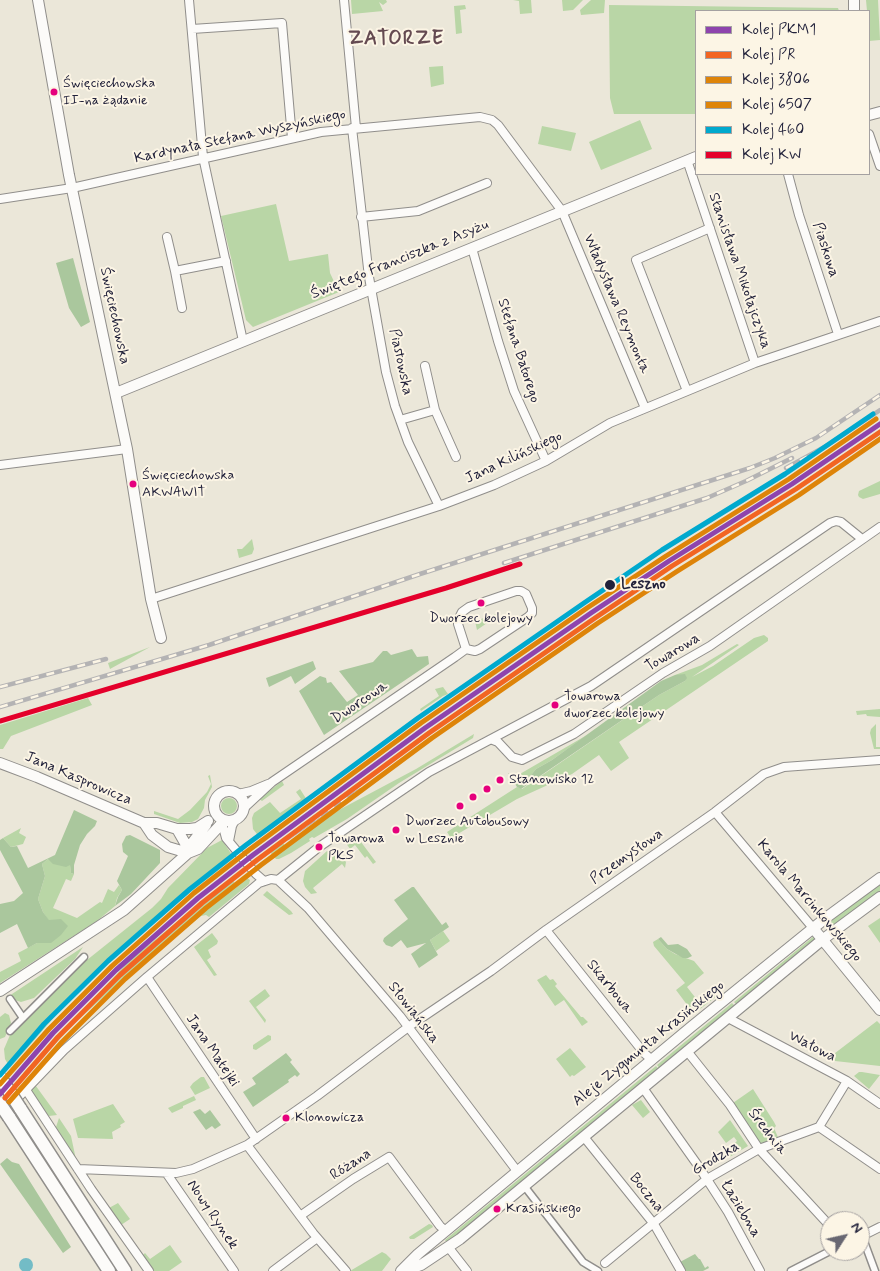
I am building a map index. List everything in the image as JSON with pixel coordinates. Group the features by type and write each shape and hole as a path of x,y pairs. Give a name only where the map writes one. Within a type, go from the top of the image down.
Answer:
{"main road":[{"path":"0,1077 110,1271"},
{"path":"0,1104 78,1212 125,1271"}],"street":[{"name":"Święciechowska","path":"38,0 72,188 127,449 151,598 161,638"},
{"path":"189,0 203,157 243,340"},
{"name":"Piastowska","path":"344,0 361,216 386,372 408,442 439,506"},
{"path":"192,29 282,23 292,138"},
{"name":"Kardynała Stefana Wyszyńskiego","path":"0,199 72,188 203,157 321,132 480,116 492,120 498,125 562,211"},
{"path":"870,137 880,166"},
{"name":"Świętego Franciszka z Asyżu","path":"116,393 692,158"},
{"name":"Stanisława Mikołajczyka","path":"696,175 710,228 755,363"},
{"name":"Piaskowa","path":"788,175 838,334"},
{"path":"361,216 418,211 487,183"},
{"name":"Władysława Reymonta","path":"562,211 645,408"},
{"path":"687,391 636,260 710,228"},
{"path":"167,237 182,308"},
{"name":"Stefana Batorego","path":"472,248 514,391 546,461"},
{"path":"175,271 226,261"},
{"name":"Jana Kilińskiego","path":"151,598 439,506 494,485 546,461 610,423 645,408 755,363 880,320"},
{"path":"425,366 435,410 456,457"},
{"path":"400,420 435,410"},
{"path":"0,465 127,449"},
{"name":"Towarowa","path":"278,880 319,847 429,772 461,754 494,740 599,681 833,522 841,522 862,539"},
{"name":"Towarowa","path":"494,740 512,757 522,760 574,734 663,673 710,646 880,527"},
{"name":"Dworcowa","path":"244,808 272,782 466,649 480,649 530,615 532,608 526,594 522,591 516,591 469,607 462,612 458,624 466,649"},
{"name":"Przemysłowa","path":"256,1139 317,1096 408,1027 503,963 546,930 715,812 764,774 784,767 880,760"},
{"name":"Jana Kasprowicza","path":"0,763 36,776 144,823 157,823 177,829 197,828 208,822"},
{"name":"Dworcowa","path":"238,794 272,782"},
{"path":"188,853 192,843 208,822 214,809 215,800 220,793 230,791 242,798 244,808 242,814 232,826 229,841"},
{"path":"214,809 217,817 224,821 236,820"},
{"name":"Karola Marcinkowskiego","path":"715,812 880,1010"},
{"path":"224,821 224,835 264,881"},
{"path":"0,991 124,910 188,853 198,849 224,821"},
{"name":"Jana Kasprowicza","path":"144,823 152,835 168,847 188,853"},
{"path":"177,829 186,844 188,853"},
{"path":"167,873 168,847"},
{"name":"Aleje Zygmunta Krasińskiego","path":"401,1271 418,1254 652,1060 813,928 880,878"},
{"path":"0,1118 64,1050 146,977 254,887 264,881 278,880"},
{"name":"Słowiańska","path":"278,880 308,908 408,1027 517,1172"},
{"name":"Aleje Zygmunta Krasińskiego","path":"405,1271 421,1265 449,1248 822,940 880,897"},
{"name":"Skarbowa","path":"546,930 644,1053 652,1060"},
{"path":"10,1031 84,957"},
{"name":"Jana Matejki","path":"146,977 256,1139"},
{"path":"731,996 741,1008"},
{"path":"10,1000 23,1018"},
{"name":"Wałowa","path":"728,1018 847,1080 880,1104"},
{"name":"Średnia","path":"688,1051 730,1105 760,1149 820,1215"},
{"path":"652,1060 662,1073"},
{"path":"847,1080 819,1127 880,1169"},
{"name":"Łaziebna","path":"643,1088 707,1179 728,1212 760,1271"},
{"path":"26,1090 149,1271"},
{"name":"Grodzka","path":"595,1270 654,1224 707,1179 760,1149 819,1127"},
{"name":"Boczna","path":"584,1137 654,1224 681,1271"},
{"name":"Nowy Rynek","path":"78,1169 167,1174 192,1169 247,1145 256,1139"},
{"path":"247,1145 317,1238 346,1271"},
{"name":"Różana","path":"300,1216 353,1179 389,1157 436,1220 443,1234"},
{"name":"Nowy Rynek","path":"167,1174 234,1271"},
{"path":"525,1187 584,1262 595,1270"},
{"path":"443,1234 449,1248 466,1271"},
{"path":"273,1271 317,1238"},
{"path":"792,1271 820,1256"},
{"path":"870,1259 875,1271"}],"green space":[{"path":"351,0 386,0 387,2 383,5 379,2 383,11 352,14"},
{"path":"513,0 531,0 532,13 520,14 519,1"},
{"path":"562,0 583,0 573,10 563,11"},
{"path":"591,0 605,0 604,13 581,15 580,10"},
{"path":"866,0 878,0 880,40 870,41 870,10 867,10"},
{"path":"465,5 466,9 460,10 462,33 456,34 454,6"},
{"path":"609,5 838,8 839,10 695,10 695,114 614,114 610,98"},
{"path":"443,66 444,84 431,87 429,67"},
{"path":"640,120 652,149 601,170 589,142"},
{"path":"542,126 576,133 571,151 538,144"},
{"path":"276,204 289,261 328,254 330,273 339,292 253,327 246,320 221,216"},
{"path":"73,258 90,322 81,327 69,308 56,263"},
{"path":"880,481 880,494 863,499 859,497 859,491"},
{"path":"252,539 254,549 252,554 239,558 237,549 242,549"},
{"path":"496,614 497,616 477,630 475,621"},
{"path":"764,635 768,638 768,641 619,742 629,758 611,771 599,755 572,774 517,799 451,838 447,832 517,787 522,789 659,695 685,681 685,675 675,675 702,665 737,644 739,645 692,677 713,666 754,638"},
{"path":"150,647 110,669 108,663"},
{"path":"412,649 417,657 428,656 429,664 324,735 299,691 320,676 326,678 327,683 331,682 347,702 358,695 339,671 373,662 383,651 387,651 391,655"},
{"path":"313,661 316,669 295,684 291,676 269,687 266,678"},
{"path":"685,674 687,678 685,681 659,695 521,789 517,787 508,773 518,779 525,779 536,769 552,760 661,681 675,675"},
{"path":"443,687 448,694 421,711 420,709 439,696 435,689"},
{"path":"88,698 92,705 11,736 3,749 0,749 0,725"},
{"path":"880,709 880,717 867,716 866,714 857,715 856,711"},
{"path":"876,724 876,747 880,747 880,749 874,749 870,733"},
{"path":"474,734 473,738 399,783 347,819 314,838 312,837 309,839 310,841 291,853 276,859 268,850 281,840 286,847 337,811 416,769"},
{"path":"587,735 536,769 525,779 513,778"},
{"path":"210,775 212,787 198,819 192,822 180,823 154,814 154,811 178,819 190,810 207,792 211,784 208,776"},
{"path":"282,781 284,785 262,801 259,799"},
{"path":"300,789 307,800 317,794 260,838 253,829 252,818 254,813 270,802 280,813 301,799 296,792"},
{"path":"226,798 232,798 237,803 235,812 226,814 221,809 221,803"},
{"path":"74,810 97,821 95,826 80,845 74,865 74,874 71,873 70,865 66,867 53,864 48,859 42,864 45,876 38,899 43,912 49,920 61,919 68,926 51,943 37,943 28,948 17,924 0,933 0,904 14,901 23,893 0,850 0,840 3,838 11,847 17,846 28,868 55,855"},
{"path":"21,828 19,833 26,837 23,844 11,847 3,838"},
{"path":"130,835 160,850 160,863 131,894 115,906 122,890 117,881 128,856 123,852 122,844 126,836"},
{"path":"355,835 376,862 373,864 367,856 365,858 355,845 350,849 346,843"},
{"path":"222,840 234,858 89,977 10,1068 5,1059 4,1049 10,1035 82,964 152,908 168,888 207,848"},
{"path":"327,851 337,852 346,862 345,868 342,864 313,888 317,893 311,894 303,881 305,871"},
{"path":"48,859 70,864 71,873 74,874 71,881 66,879 53,908 77,918 100,902 102,903 108,889 114,892 119,885 122,890 115,906 97,921 0,983 0,972 21,961 18,953 37,943 51,943 49,921 38,899 45,876 42,864"},
{"path":"231,878 237,886 247,878 250,880 249,884 209,917 206,915 201,916 110,991 76,1022 20,1079 24,1072 130,960"},
{"path":"880,882 880,892 832,928 827,921"},
{"path":"414,887 442,925 446,922 449,927 430,940 438,955 419,968 411,954 426,943 407,948 401,940 392,947 386,945 383,941 384,938 408,919 394,900"},
{"path":"267,891 293,914 289,915 263,895"},
{"path":"880,918 880,943 868,926"},
{"path":"443,931 450,941 436,951 430,940"},
{"path":"212,933 218,941 217,944 208,950 211,957 207,960 217,975 214,976 194,947"},
{"path":"814,936 822,946 744,1012 734,1002"},
{"path":"661,937 668,945 678,944 687,949 692,956 683,958 667,949 658,939"},
{"path":"658,939 667,949 675,954 694,961 704,973 687,987 698,1001 714,988 719,994 694,1014 676,990 685,983 654,946 653,942"},
{"path":"83,947 75,959 34,998 21,1002 9,996"},
{"path":"546,975 550,980 553,979 557,984 555,986 581,1017 588,1022 582,1026 564,1000 555,1006 537,980"},
{"path":"265,989 270,996 256,1007 266,1020 265,1023 249,1001"},
{"path":"732,1003 742,1013 665,1075 657,1065"},
{"path":"5,1013 9,1015 11,1023 5,1037 0,1039 0,1017"},
{"path":"877,1021 880,1024 880,1066 826,1060"},
{"path":"268,1035 271,1036 271,1040 256,1050 253,1049 253,1045"},
{"path":"570,1048 586,1067 570,1077 556,1059"},
{"path":"286,1053 292,1060 290,1062 300,1074 297,1077 295,1075 288,1080 289,1082 253,1107 243,1092 256,1084 252,1078"},
{"path":"656,1066 664,1075 452,1250 445,1240"},
{"path":"859,1072 880,1075 869,1089 854,1076"},
{"path":"201,1077 204,1077 210,1088 195,1095 190,1087"},
{"path":"33,1082 57,1115 49,1116 43,1110 29,1087"},
{"path":"753,1089 774,1122 776,1126 774,1128 780,1142 759,1149 730,1105"},
{"path":"194,1096 196,1100 183,1106 183,1108 172,1113 168,1108"},
{"path":"641,1100 650,1112 643,1118 632,1105"},
{"path":"113,1104 125,1122 120,1125 121,1127 112,1132 113,1139 78,1138 73,1119"},
{"path":"200,1109 205,1114 210,1110 221,1125 215,1129 212,1126 206,1130 193,1112"},
{"path":"59,1118 71,1136 78,1169 55,1130"},
{"path":"730,1120 748,1146 728,1158 725,1153 731,1150 730,1147 737,1141 734,1137 726,1143 718,1132"},
{"path":"7,1158 19,1164 71,1247 63,1253 0,1164"},
{"path":"118,1203 130,1219 121,1225 109,1208"},
{"path":"429,1224 433,1227 414,1239 410,1239 409,1237"},
{"path":"170,1245 182,1262 169,1271 154,1271 143,1255 145,1253 150,1259"},
{"path":"382,1252 391,1259 382,1271 350,1271"},
{"path":"695,1254 705,1268 708,1266 709,1268 703,1271 685,1271 680,1262"}],"water":[{"path":"23,1258 29,1258 33,1265 29,1272 23,1272 19,1268 19,1262"}],"railway":[{"path":"0,707 209,645 420,574 750,468 816,438 880,395"},
{"path":"786,468 828,445 880,410"},
{"path":"504,563 707,498 792,458"},
{"path":"0,687 106,659"},
{"path":"288,838 361,790"}],"rail line":[{"name":"460","path":"0,1075 44,1024 108,961 190,889 246,845 418,718 584,603 662,550 785,474 873,414"},
{"name":"3806","path":"0,1084 49,1029 112,966 194,893 249,850 421,723 587,608 789,479 876,419"},
{"name":"PKM1","path":"0,1094 53,1033 116,970 198,898 253,855 425,728 591,613 669,561 792,484 880,424"},
{"name":"PR","path":"5,1098 58,1037 120,975 202,903 257,860 429,733 595,618 672,566 796,489 880,432"},
{"name":"6507","path":"9,1102 62,1042 125,979 206,908 261,865 432,738 598,623 799,495 880,439"},
{"name":"KW","path":"0,721 446,588 520,564"}],"place":[{"name":"Święciechowska II-na żądanie","path":"54,92"},
{"name":"Święciechowska AKWAWIT","path":"133,484"},
{"name":"Leszno","path":"610,585"},
{"name":"Dworzec kolejowy","path":"481,603"},
{"name":"Towarowa dworzec kolejowy","path":"555,705"},
{"name":"Stanowisko 12","path":"500,780"},
{"name":"Dworzec Autobusowy w Lesznie","path":"396,830"},
{"name":"Towarowa PKS","path":"319,847"},
{"name":"Klonowicza","path":"286,1118"},
{"name":"Krasińskiego","path":"497,1209"}],"district":[{"name":"ZATORZE","path":"396,40"}]}
